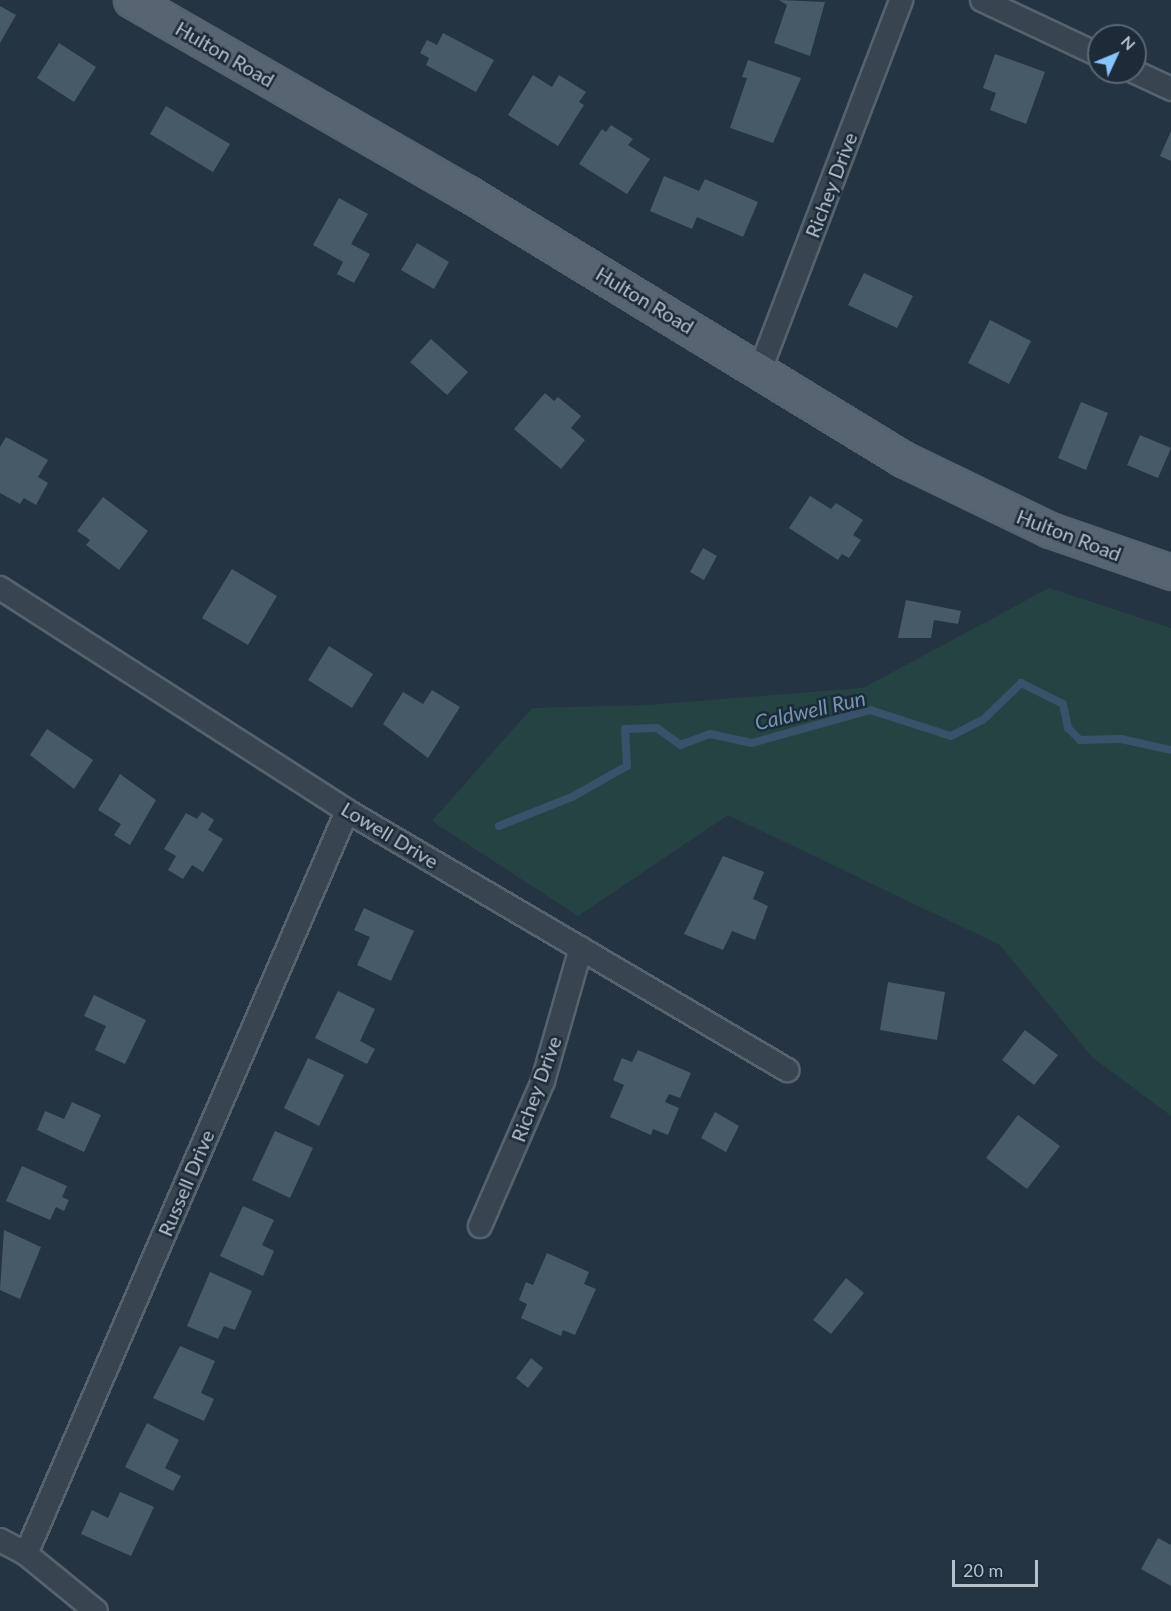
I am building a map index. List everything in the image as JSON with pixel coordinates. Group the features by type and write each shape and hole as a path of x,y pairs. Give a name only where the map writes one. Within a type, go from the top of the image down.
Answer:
{"main road":[{"name":"Hulton Road","path":"131,0 468,193 903,459 972,496 1171,572"}],"street":[{"name":"Richey Drive","path":"760,370 901,0"},
{"path":"982,0 1087,49"},
{"path":"1147,78 1171,89"},
{"name":"Lowell Drive","path":"0,588 347,811 787,1070"},
{"name":"Russell Drive","path":"26,1554 347,811"},
{"name":"Richey Drive","path":"480,1226 543,1081 581,948"},
{"path":"0,1540 26,1554 96,1611"}],"green space":[{"path":"1049,588 1171,628 1171,1116 1092,1057 1000,945 728,815 578,916 432,821 532,708 648,705 863,688"}],"building":[{"path":"779,0 825,2 810,56 774,43 787,5"},
{"path":"0,6 16,15 0,43"},
{"path":"443,33 494,60 476,92 426,65 429,58 420,53 427,40 437,45"},
{"path":"59,43 96,67 74,102 37,78"},
{"path":"995,54 1045,72 1026,124 990,110 996,93 983,88"},
{"path":"748,60 801,78 773,143 730,128 747,78 742,77"},
{"path":"533,75 552,87 559,75 586,92 579,102 584,105 558,146 508,115"},
{"path":"166,106 230,144 213,172 150,134"},
{"path":"611,125 633,139 628,145 650,159 627,194 579,164 602,129 606,132"},
{"path":"1171,131 1171,161 1160,156"},
{"path":"664,176 699,191 705,179 758,202 743,237 697,217 692,229 650,211"},
{"path":"339,198 368,214 351,244 370,254 354,283 337,274 343,262 313,245"},
{"path":"417,243 449,262 434,289 401,270"},
{"path":"864,273 913,296 897,328 848,305"},
{"path":"990,320 1031,341 1009,384 968,363"},
{"path":"431,339 468,372 447,395 410,362"},
{"path":"545,393 554,401 558,397 581,416 571,428 585,440 561,469 514,429"},
{"path":"1081,402 1108,413 1086,470 1058,458"},
{"path":"1140,435 1171,448 1158,478 1127,465"},
{"path":"6,437 48,460 38,477 48,483 36,505 24,498 20,504 0,493 0,447"},
{"path":"810,496 831,509 836,503 863,520 853,535 861,540 849,558 842,554 838,560 789,528"},
{"path":"103,497 148,531 119,570 86,545 90,540 77,531"},
{"path":"703,548 717,556 704,580 690,572"},
{"path":"232,569 277,596 248,645 202,618"},
{"path":"906,600 961,611 958,624 934,620 931,638 898,638"},
{"path":"329,646 373,674 352,708 308,680"},
{"path":"432,690 460,707 428,758 383,724 403,692 423,704"},
{"path":"47,729 93,760 74,789 30,755"},
{"path":"120,774 156,800 130,845 114,835 121,824 98,810"},
{"path":"202,812 214,820 208,830 223,839 203,872 192,865 183,879 168,870 176,856 164,849 186,813 197,819"},
{"path":"723,856 764,872 753,899 768,906 755,940 732,931 723,950 684,934"},
{"path":"364,908 414,931 391,981 357,965 370,937 354,930"},
{"path":"888,982 945,992 937,1040 880,1030"},
{"path":"338,991 375,1009 360,1041 375,1049 367,1064 315,1038"},
{"path":"94,995 146,1020 125,1064 95,1050 106,1026 84,1016"},
{"path":"1025,1030 1058,1055 1034,1085 1002,1060"},
{"path":"638,1050 691,1073 680,1098 669,1094 665,1102 679,1108 668,1135 653,1129 651,1135 610,1117 624,1085 613,1080 622,1058 632,1062"},
{"path":"308,1058 344,1075 319,1126 284,1108"},
{"path":"72,1102 101,1115 84,1152 37,1130 45,1111 64,1119"},
{"path":"715,1112 739,1126 726,1152 701,1138"},
{"path":"1018,1115 1060,1146 1027,1189 986,1158"},
{"path":"275,1131 313,1148 290,1198 252,1180"},
{"path":"22,1166 67,1186 62,1197 69,1200 64,1211 56,1207 50,1220 6,1201"},
{"path":"243,1206 274,1220 262,1245 274,1251 263,1276 220,1256"},
{"path":"4,1230 41,1247 20,1299 0,1290"},
{"path":"547,1253 589,1272 584,1284 596,1289 575,1335 563,1330 561,1336 521,1318 527,1304 519,1300 526,1282 533,1285"},
{"path":"210,1272 252,1291 235,1330 224,1326 218,1339 187,1326"},
{"path":"846,1278 864,1293 831,1334 813,1320"},
{"path":"180,1346 215,1361 201,1393 214,1399 204,1421 153,1398"},
{"path":"531,1358 543,1368 528,1388 516,1378"},
{"path":"147,1423 179,1440 165,1468 181,1476 173,1491 125,1467"},
{"path":"120,1492 154,1507 131,1556 81,1534 92,1510 108,1518"},
{"path":"1158,1538 1171,1545 1171,1586 1141,1569"}],"waterway":[{"name":"Caldwell Run","path":"499,826 572,797 627,766 625,729 657,728 680,745 710,734 752,743 870,710 951,736 983,720 1021,683 1063,704 1068,728 1080,740 1121,739 1171,750"}]}
